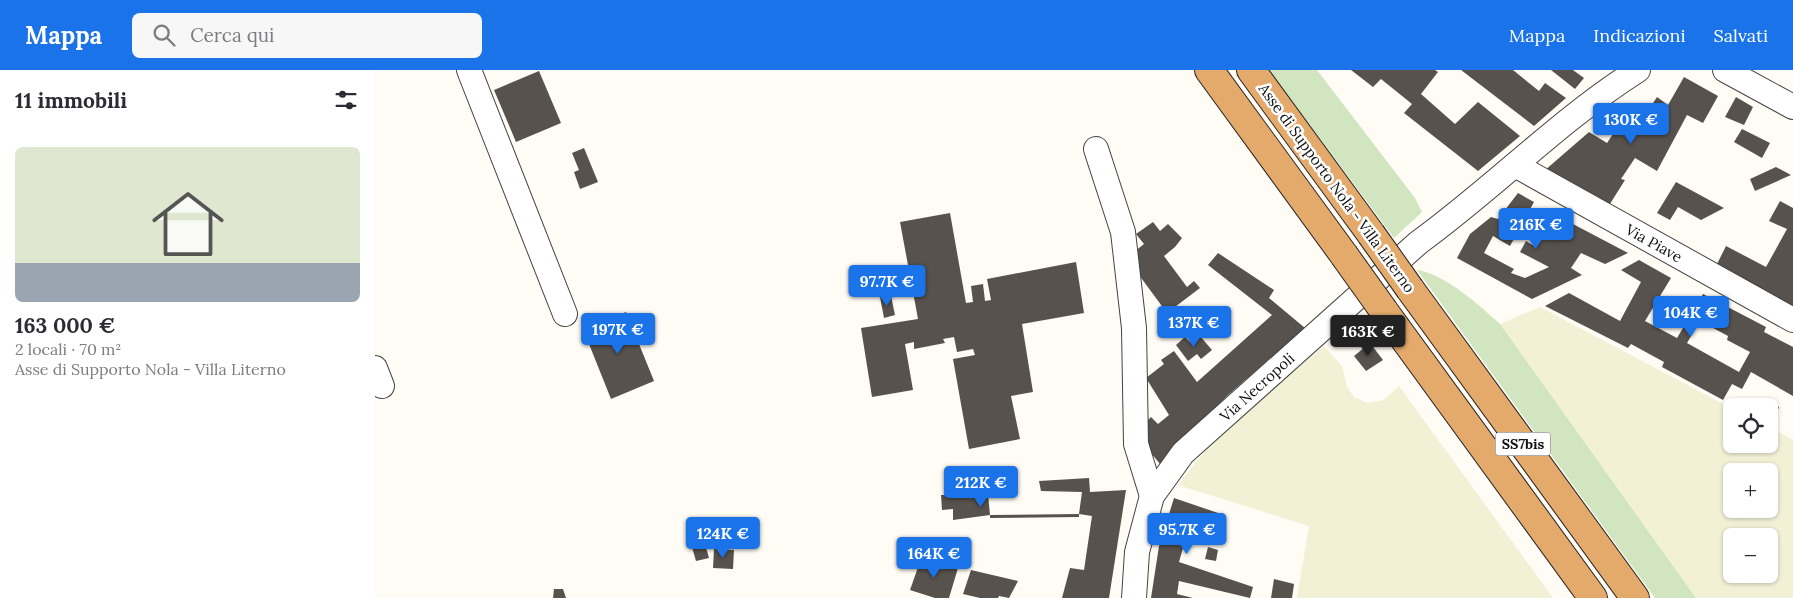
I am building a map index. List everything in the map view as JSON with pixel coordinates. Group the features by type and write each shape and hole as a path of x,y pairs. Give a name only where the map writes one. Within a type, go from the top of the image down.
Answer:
{"highway":[{"name":"SS7bis","path":"1209,70 1593,598"},
{"name":"Asse di Supporto Nola - Villa Literno","path":"1251,70 1635,598"}],"street":[{"path":"469,70 565,314"},
{"name":"Via Necropoli","path":"1134,598 1137,552 1152,496 1183,453 1418,243 1604,91 1638,70"},
{"path":"1725,70 1793,107"},
{"path":"1096,149 1123,232 1134,328 1136,444 1152,496"},
{"name":"Via Piave","path":"1515,165 1793,320"}],"green space":[{"path":"1269,70 1317,70 1415,198 1422,212 1394,238"},
{"path":"1417,270 1439,277 1461,291 1500,324 1696,598 1655,598"},
{"path":"1540,307 1723,404 1723,453 1778,453 1778,432 1793,440 1793,598 1696,598 1500,324"},
{"path":"1324,346 1342,366 1347,387 1354,397 1367,403 1384,400 1399,386 1553,598 1297,598 1309,526 1178,485 1220,432"}],"building":[{"path":"1351,70 1435,70 1438,72 1421,94 1455,124 1478,102 1520,136 1478,171 1404,113 1412,104 1381,79 1373,87"},
{"path":"1461,70 1513,70 1539,91 1545,83 1566,98 1534,126"},
{"path":"1551,70 1573,70 1584,78 1575,89"},
{"path":"539,71 561,123 516,142 494,90"},
{"path":"1684,77 1718,96 1703,123 1687,115 1657,171 1635,158 1621,179 1625,180 1608,207 1544,171 1589,132 1607,143 1619,125 1633,134 1657,97 1668,105"},
{"path":"1736,97 1753,107 1744,125 1725,117"},
{"path":"1742,129 1770,143 1762,158 1734,142"},
{"path":"584,148 598,182 580,189 574,172 579,170 572,153"},
{"path":"1776,167 1791,175 1755,191 1750,179"},
{"path":"1676,182 1724,208 1701,220 1678,207 1670,220 1657,213"},
{"path":"1518,193 1534,202 1510,246 1493,236 1484,253 1514,269 1511,273 1525,278 1549,267 1520,252 1526,241 1536,247 1554,214 1628,253 1605,264 1581,253 1571,268 1582,275 1532,299 1457,258 1470,234 1491,217 1498,219"},
{"path":"1780,201 1793,208 1793,309 1716,266 1726,246 1766,267 1787,229 1769,221"},
{"path":"950,213 966,303 973,302 971,286 983,284 985,301 991,300 987,279 1076,262 1084,313 1022,324 1033,392 1011,396 1020,439 969,449 953,359 975,355 973,349 957,352 954,337 943,339 945,343 914,349 914,342 905,344 913,390 872,397 861,328 918,319 900,222"},
{"path":"1153,222 1160,231 1168,224 1182,238 1164,256 1187,287 1194,281 1200,288 1167,313 1139,275 1134,252 1144,244 1136,234"},
{"path":"1218,253 1274,290 1269,298 1305,328 1228,395 1160,464 1147,448 1143,425 1151,417 1158,424 1169,415 1146,378 1164,364 1161,360 1174,351 1197,382 1272,315 1208,265"},
{"path":"1639,260 1671,278 1645,321 1677,338 1703,294 1766,327 1764,332 1793,347 1793,396 1751,372 1742,389 1732,384 1723,400 1662,367 1664,362 1631,344 1628,348 1545,306 1569,293 1620,321 1641,282 1621,270","holes":["1700,321 1728,336 1727,340 1750,352 1739,372 1687,343"]},
{"path":"891,296 895,315 884,318 880,297"},
{"path":"626,312 654,381 611,399 583,329"},
{"path":"1200,336 1212,350 1201,359 1197,354 1188,361 1176,345 1185,337 1191,343"},
{"path":"1370,343 1383,360 1366,371 1354,356"},
{"path":"1089,478 1090,492 1126,490 1109,598 1062,598 1070,568 1084,570 1092,516 1079,514 1082,492 1041,491 1039,481"},
{"path":"988,494 990,515 953,520 953,509 942,510 941,495"},
{"path":"1174,498 1221,514 1215,528 1198,522 1194,535 1187,534 1179,562 1253,587 1250,598 1179,581 1177,594 1193,598 1151,598 1159,546"},
{"path":"1079,514 1079,517 990,518 990,515"},
{"path":"705,544 709,558 696,561 692,547"},
{"path":"1208,547 1218,550 1216,561 1205,559"},
{"path":"714,549 734,550 733,569 713,568"},
{"path":"922,556 958,568 949,598 935,598 910,590"},
{"path":"971,570 1018,581 1009,598 999,596 998,598 980,598 963,594"},
{"path":"1274,579 1294,584 1292,598 1271,598"},
{"path":"554,589 563,589 566,598 553,598"}]}
